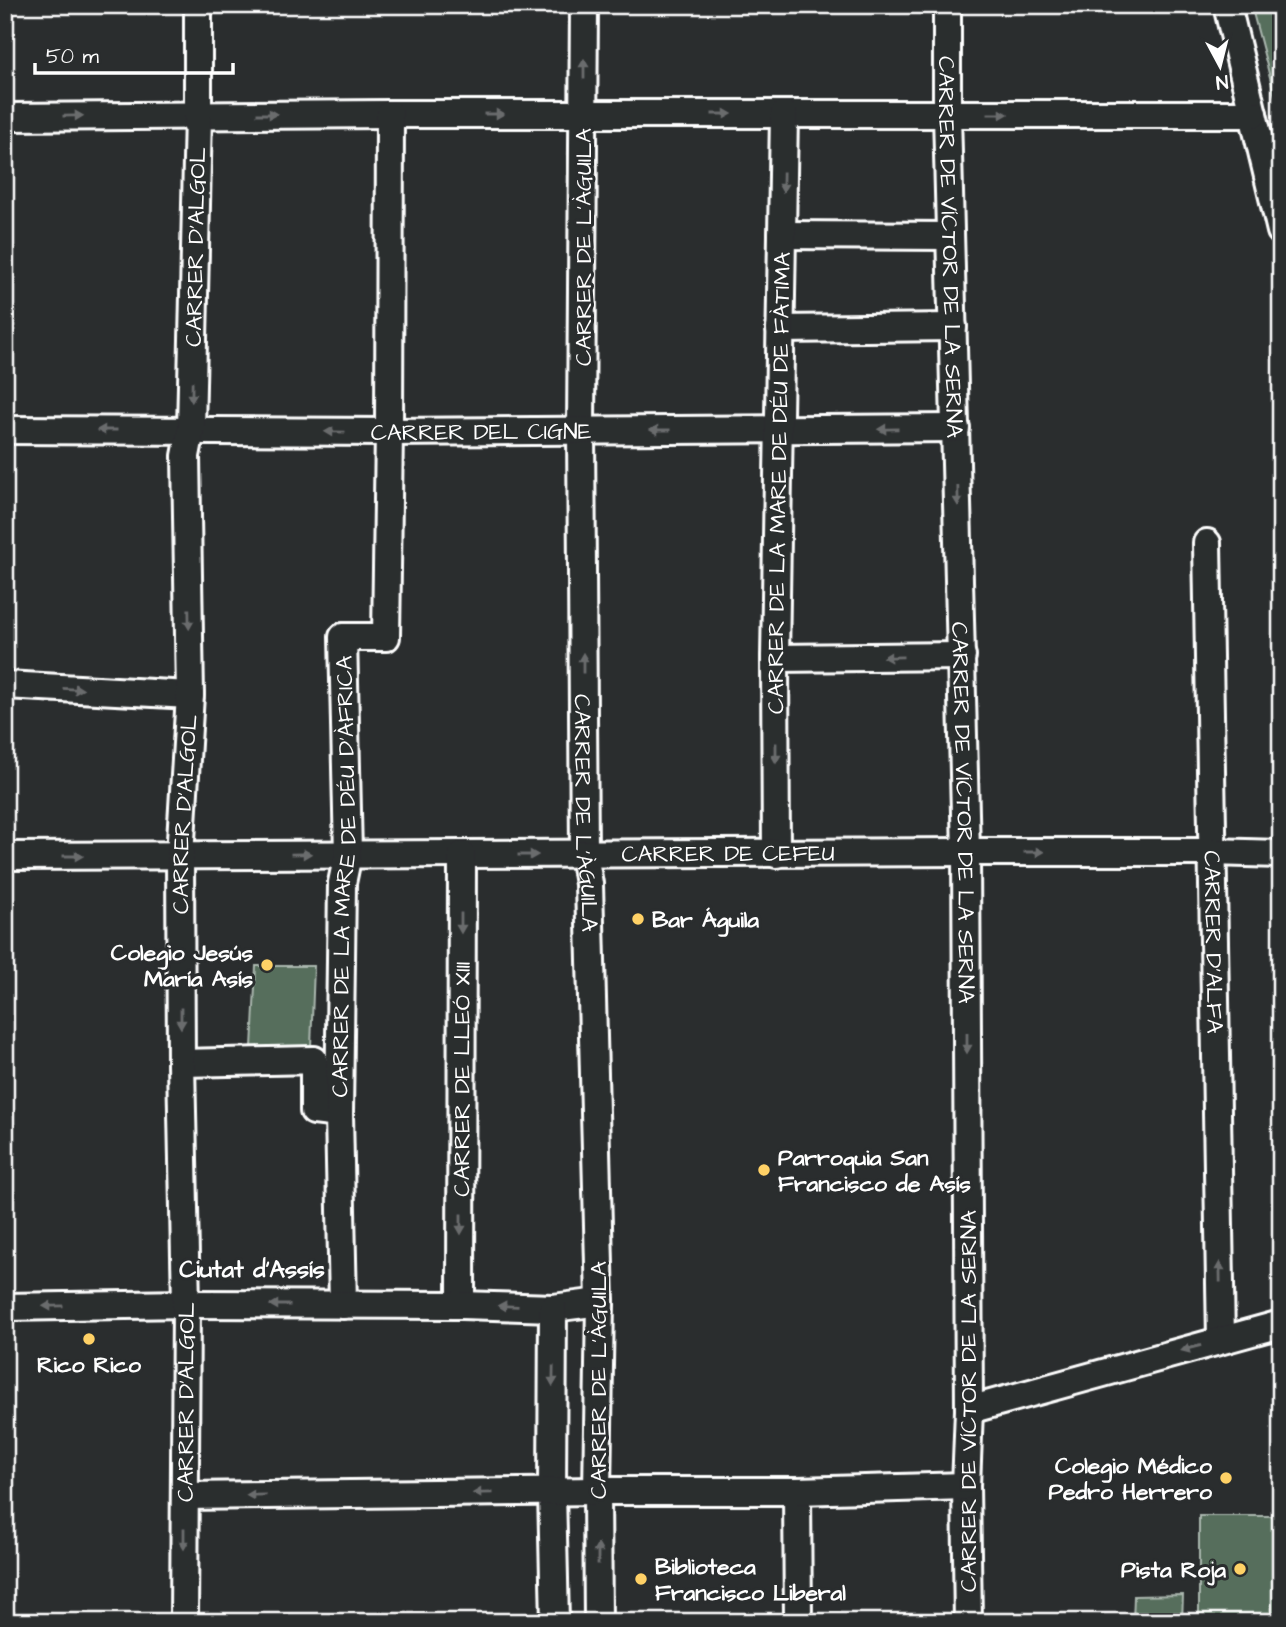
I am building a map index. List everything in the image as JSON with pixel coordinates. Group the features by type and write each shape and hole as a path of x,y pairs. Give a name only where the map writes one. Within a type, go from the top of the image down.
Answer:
{"street":[{"name":"CARRER D'ALGOL","path":"184,1622 186,1304 180,856 190,695 186,456 191,430 198,5"},
{"name":"CARRER DE L'ÀGUILA","path":"584,5 583,854 589,884 600,1302 598,1622"},
{"name":"CARRER DE VÍCTOR DE LA SERNA","path":"947,5 947,114 966,852 968,1622"},
{"path":"1227,5 1281,231"},
{"name":"CARRER DE LA MARE DE DÉU D'ÀFRICA","path":"343,1305 339,1114 342,883 348,854 343,637 386,637 390,114"},
{"name":"CARRER DE LA MARE DE DÉU DE FÀTIMA","path":"776,853 775,659 784,114"},
{"path":"5,117 1253,114"},
{"path":"782,235 950,236"},
{"path":"780,329 953,327"},
{"name":"CARRER DEL CIGNE","path":"5,430 389,432 956,428"},
{"name":"CARRER D'ALFA","path":"1208,543 1221,1340"},
{"path":"775,659 962,656"},
{"path":"5,685 190,695"},
{"name":"CARRER DE CEFEU","path":"5,856 966,852 1281,854"},
{"name":"CARRER DE LLEÓ XIII","path":"461,855 461,1305"},
{"path":"181,1063 314,1060 314,1111 339,1114"},
{"path":"5,1307 186,1304 553,1308 600,1302"},
{"name":"CARRER DE L'ÀGUILA","path":"553,1308 552,1492 555,1622"},
{"path":"969,1410 1281,1324"},
{"path":"184,1496 797,1491 966,1486"},
{"path":"797,1491 798,1622"}],"green space":[{"path":"1251,5 1281,5 1281,119"},
{"path":"256,966 314,966 311,1047 252,1048"},
{"name":"Pista Roja","path":"1199,1516 1281,1516 1281,1622 1199,1622"},
{"path":"1183,1595 1182,1622 1133,1622 1134,1596"}],"place":[{"name":"Bar Águila","path":"638,919"},
{"name":"Colegio Jesús María Asís","path":"267,965"},
{"name":"Parroquia San Francisco de Asís","path":"764,1170"},
{"name":"Rico Rico","path":"89,1339"},
{"name":"Colegio Médico Pedro Herrero","path":"1226,1478"},
{"name":"Pista Roja","path":"1240,1569"},
{"name":"Biblioteca Francisco Liberal","path":"641,1579"}],"district":[{"name":"Ciutat d'Assís","path":"252,1269"}]}
